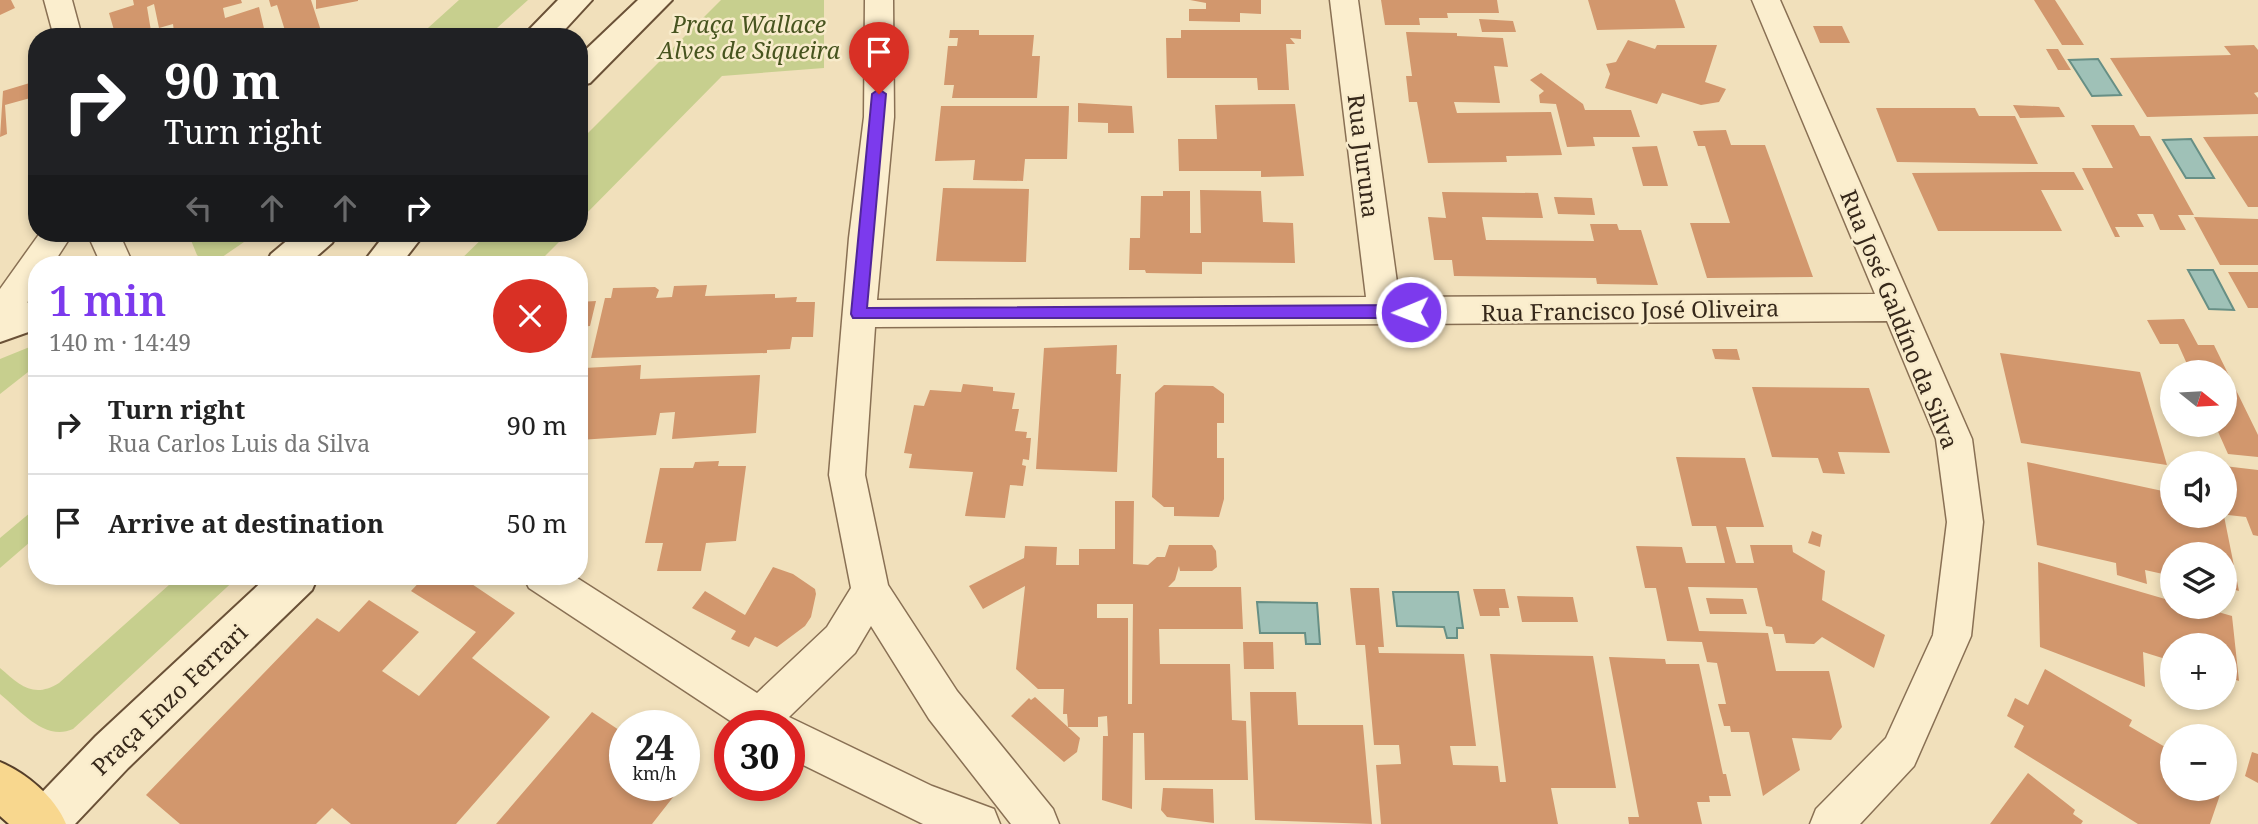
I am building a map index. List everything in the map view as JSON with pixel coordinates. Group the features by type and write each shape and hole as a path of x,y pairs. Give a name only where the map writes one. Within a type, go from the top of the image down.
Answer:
{"main road":[{"path":"547,28 577,0"},
{"path":"588,66 657,0"},
{"path":"293,256 310,242"},
{"path":"387,256 399,242"},
{"path":"0,327 28,317"},
{"name":"Praça Enzo Ferrari","path":"43,824 112,752 288,585"},
{"path":"0,785 43,824"}],"street":[{"path":"58,0 66,28"},
{"path":"879,0 879,117 846,475 870,591 943,705 1038,824"},
{"name":"Rua Juruna","path":"1344,0 1384,312"},
{"name":"Rua José Galdíno da Silva","path":"1766,0 1954,439 1965,522 1952,636 1900,752 1831,824"},
{"path":"0,315 28,275"},
{"name":"Rua Francisco José Oliveira","path":"859,314 1898,307"},
{"path":"556,585 748,710"},
{"path":"786,710 819,664 841,640 870,591"},
{"path":"805,743 923,803 979,824"}],"green space":[{"path":"459,0 528,0 497,28 428,28"},
{"name":"Praça Wallace Alves de Siqueira","path":"721,0 824,0 824,68 722,76 588,212 588,133"},
{"path":"192,242 244,242 224,256 197,255"},
{"path":"479,242 559,242 545,256 464,256"},
{"path":"28,348 28,372 0,394 0,359"},
{"path":"28,515 28,544 0,568 0,538"},
{"path":"169,585 229,585 73,729 53,731 25,716 0,694 0,668 27,688 34,690 50,688 59,683"}],"water":[{"path":"2098,59 2121,95 2092,96 2069,60"},
{"path":"2191,139 2214,178 2186,178 2163,140"},
{"path":"2188,270 2213,270 2234,310 2209,309"},
{"path":"1393,592 1458,592 1463,628 1457,628 1457,638 1447,638 1444,627 1397,626"},
{"path":"1257,602 1317,603 1320,644 1306,644 1305,633 1260,633"}],"building":[{"path":"0,0 11,0 15,8 0,15"},
{"path":"133,0 241,0 242,3 223,8 225,18 259,7 264,28 174,28 173,24 159,28 154,4 147,7 150,28 113,28 109,13 134,5"},
{"path":"269,0 311,0 320,28 284,28 277,5 271,7"},
{"path":"316,0 358,0 358,1 316,9"},
{"path":"1190,0 1261,0 1261,14 1240,13 1240,22 1189,21 1189,9 1206,9 1206,3"},
{"path":"1381,0 1497,0 1499,13 1447,13 1448,18 1419,18 1420,25 1385,25"},
{"path":"1588,0 1675,0 1685,28 1597,30"},
{"path":"2034,0 2055,0 2084,45 2062,45"},
{"path":"1479,19 1513,21 1516,32 1482,32"},
{"path":"1813,26 1842,26 1850,43 1820,43"},
{"path":"950,30 979,30 979,35 1034,35 1032,56 1040,56 1037,98 952,98 954,85 944,85 948,46 957,46 958,38 949,38"},
{"path":"1181,30 1301,30 1301,39 1290,38 1295,44 1286,44 1289,90 1258,90 1257,78 1167,78 1166,38 1181,38"},
{"path":"1406,32 1457,33 1457,36 1503,38 1508,67 1494,66 1500,103 1454,102 1457,113 1551,112 1562,155 1506,156 1507,162 1428,163 1417,102 1409,102 1406,76 1412,76"},
{"path":"1628,40 1655,49 1657,45 1717,45 1705,82 1726,89 1719,102 1701,105 1662,93 1657,104 1605,88 1610,74 1606,64 1616,62"},
{"path":"2254,45 2258,50 2258,92 2254,93 2258,98 2258,114 2147,117 2110,58 2231,55 2224,46"},
{"path":"2046,49 2058,49 2071,70 2058,70"},
{"path":"1541,73 1583,104 1585,110 1631,110 1640,137 1593,137 1595,146 1567,147 1556,104 1540,103 1539,95 1544,91 1530,80"},
{"path":"28,84 28,99 5,105 7,134 0,137 3,91"},
{"path":"1078,103 1132,106 1134,133 1108,133 1108,123 1078,122"},
{"path":"1295,104 1304,176 1261,177 1261,171 1179,171 1178,139 1217,139 1215,105"},
{"path":"2013,105 2059,107 2065,117 2020,118"},
{"path":"941,106 1069,106 1067,159 1025,159 1023,181 973,180 975,160 935,161"},
{"path":"1876,108 1975,108 1979,116 2015,116 2038,164 1897,162"},
{"path":"2091,125 2134,125 2140,136 2150,136 2194,215 2178,215 2186,230 2160,230 2153,214 2137,214 2144,227 2115,227 2120,237 2115,237 2082,168 2113,168"},
{"path":"1726,130 1731,145 1765,145 1813,277 1707,278 1690,223 1730,223 1705,146 1698,146 1693,131"},
{"path":"2258,136 2258,207 2248,207 2203,137"},
{"path":"1657,146 1668,186 1643,186 1632,147"},
{"path":"2074,172 2084,190 2041,190 2062,231 1938,231 1912,173"},
{"path":"943,188 1029,189 1026,262 936,261"},
{"path":"1200,190 1261,191 1263,222 1293,223 1295,263 1202,262 1202,274 1129,270 1130,238 1140,238 1141,196 1163,196 1163,191 1190,191 1190,233 1201,233"},
{"path":"1442,192 1538,193 1543,218 1482,217 1486,240 1594,241 1590,224 1617,224 1619,230 1641,230 1658,285 1597,284 1596,278 1454,276 1452,260 1434,260 1428,217 1446,218"},
{"path":"1554,197 1592,198 1595,215 1558,214"},
{"path":"2194,217 2258,219 2258,265 2220,265"},
{"path":"2228,272 2258,272 2258,308 2248,308"},
{"path":"707,285 705,296 775,294 775,298 797,297 796,302 815,302 813,337 792,337 790,349 767,350 767,353 591,358 605,298 611,298 613,288 655,287 659,290 656,298 672,297 674,286"},
{"path":"588,301 596,301 588,326"},
{"path":"2184,319 2198,345 2214,345 2221,360 2185,360 2178,344 2160,344 2147,320"},
{"path":"1117,345 1116,374 1121,374 1117,472 1036,469 1044,348"},
{"path":"1712,349 1737,349 1740,360 1715,359"},
{"path":"2000,353 2140,372 2163,451 2160,451 2160,464 2021,443"},
{"path":"641,365 640,379 760,375 756,433 672,439 675,412 660,413 656,435 588,439 588,368"},
{"path":"963,384 993,387 993,391 1015,393 1012,409 1019,409 1015,431 1027,432 1026,438 1031,438 1029,460 1023,459 1022,465 1026,466 1023,486 1010,485 1005,518 965,516 973,472 909,468 912,454 904,453 914,405 924,406 930,390 961,392"},
{"path":"1164,385 1213,386 1224,394 1224,423 1217,423 1217,458 1224,458 1224,499 1219,517 1174,516 1174,507 1164,507 1152,497 1155,393"},
{"path":"1752,387 1869,388 1890,453 1838,452 1845,474 1823,473 1818,458 1772,457"},
{"path":"2237,392 2258,435 2258,457 2227,451 2221,438 2237,437"},
{"path":"1676,457 1745,458 1764,527 1726,527 1736,563 1754,563 1750,545 1792,545 1793,552 1825,571 1822,600 1885,635 1874,668 1822,637 1814,644 1786,643 1784,634 1774,634 1772,627 1766,626 1757,588 1688,587 1699,631 1768,633 1776,671 1829,671 1842,727 1831,740 1792,738 1800,770 1763,796 1749,732 1731,732 1730,726 1724,726 1718,704 1726,704 1717,663 1707,662 1702,642 1667,641 1656,588 1645,588 1636,546 1682,547 1686,563 1725,563 1716,526 1692,526"},
{"path":"719,461 718,466 746,466 736,541 706,543 701,571 657,571 663,543 645,543 660,468 693,468 695,462"},
{"path":"2027,462 2160,490 2160,528 2226,528 2229,542 2160,542 2160,573 2145,570 2147,584 2117,575 2116,563 2037,545"},
{"path":"2237,468 2258,470 2258,536 2253,535 2246,517 2237,516"},
{"path":"1115,501 1134,501 1133,564 1148,565 1157,557 1165,557 1169,545 1212,545 1216,551 1217,567 1212,571 1180,571 1179,566 1175,580 1168,587 1241,587 1243,629 1159,629 1160,664 1230,664 1232,720 1246,721 1248,780 1145,780 1144,733 1133,733 1132,809 1102,800 1103,736 1108,736 1107,716 1098,717 1098,727 1068,727 1067,714 1063,714 1064,689 1038,689 1016,669 1025,586 983,609 969,586 1024,558 1025,546 1057,547 1056,565 1079,565 1079,549 1115,549","holes":["1097,604 1133,604 1132,704 1128,704 1128,618 1097,618"]},
{"path":"1812,531 1822,535 1820,547 1808,543"},
{"path":"2038,562 2160,598 2160,619 2232,619 2234,633 2160,633 2160,657 2143,652 2145,687 2040,647"},
{"path":"773,567 793,574 815,589 816,594 811,617 805,626 777,647 755,637 749,647 731,639 736,631 692,608 705,591 745,615"},
{"path":"417,585 473,585 515,613 472,658 550,717 456,824 351,824 332,808 316,824 180,824 146,795 317,618 339,632 369,600 419,632 382,671 419,696 476,632 411,591"},
{"path":"1350,588 1379,588 1384,647 1378,647 1379,653 1464,654 1476,746 1450,746 1453,765 1498,766 1500,782 1506,782 1490,654 1593,656 1616,788 1551,788 1558,824 1381,824 1376,765 1401,764 1399,745 1374,745 1365,645 1356,645"},
{"path":"1473,589 1505,589 1509,608 1499,608 1500,616 1480,616"},
{"path":"1517,596 1573,597 1578,622 1522,622"},
{"path":"1706,598 1743,599 1747,614 1710,614"},
{"path":"1243,642 1273,642 1274,669 1244,669"},
{"path":"1609,657 1665,659 1666,664 1699,664 1723,774 1726,774 1731,796 1709,796 1710,802 1697,802 1702,824 1629,824 1628,817 1639,817"},
{"path":"2045,669 2132,720 2129,726 2160,744 2160,801 2218,801 2210,824 2138,824 2014,747 2024,726 2007,716 2015,698 2028,705"},
{"path":"1250,692 1296,692 1298,725 1363,725 1372,824 1255,820"},
{"path":"1035,697 1080,738 1077,752 1064,762 1011,716 1029,698 1031,700"},
{"path":"592,712 609,723 609,801 670,801 652,824 496,824"},
{"path":"2252,752 2258,754 2258,783 2245,776"},
{"path":"2028,773 2075,810 2073,814 2083,821 2081,824 1990,824"},
{"path":"1163,788 1213,789 1214,823 1167,817 1161,810"}],"route":[{"path":"879,94 859,314 1411,312"}]}
